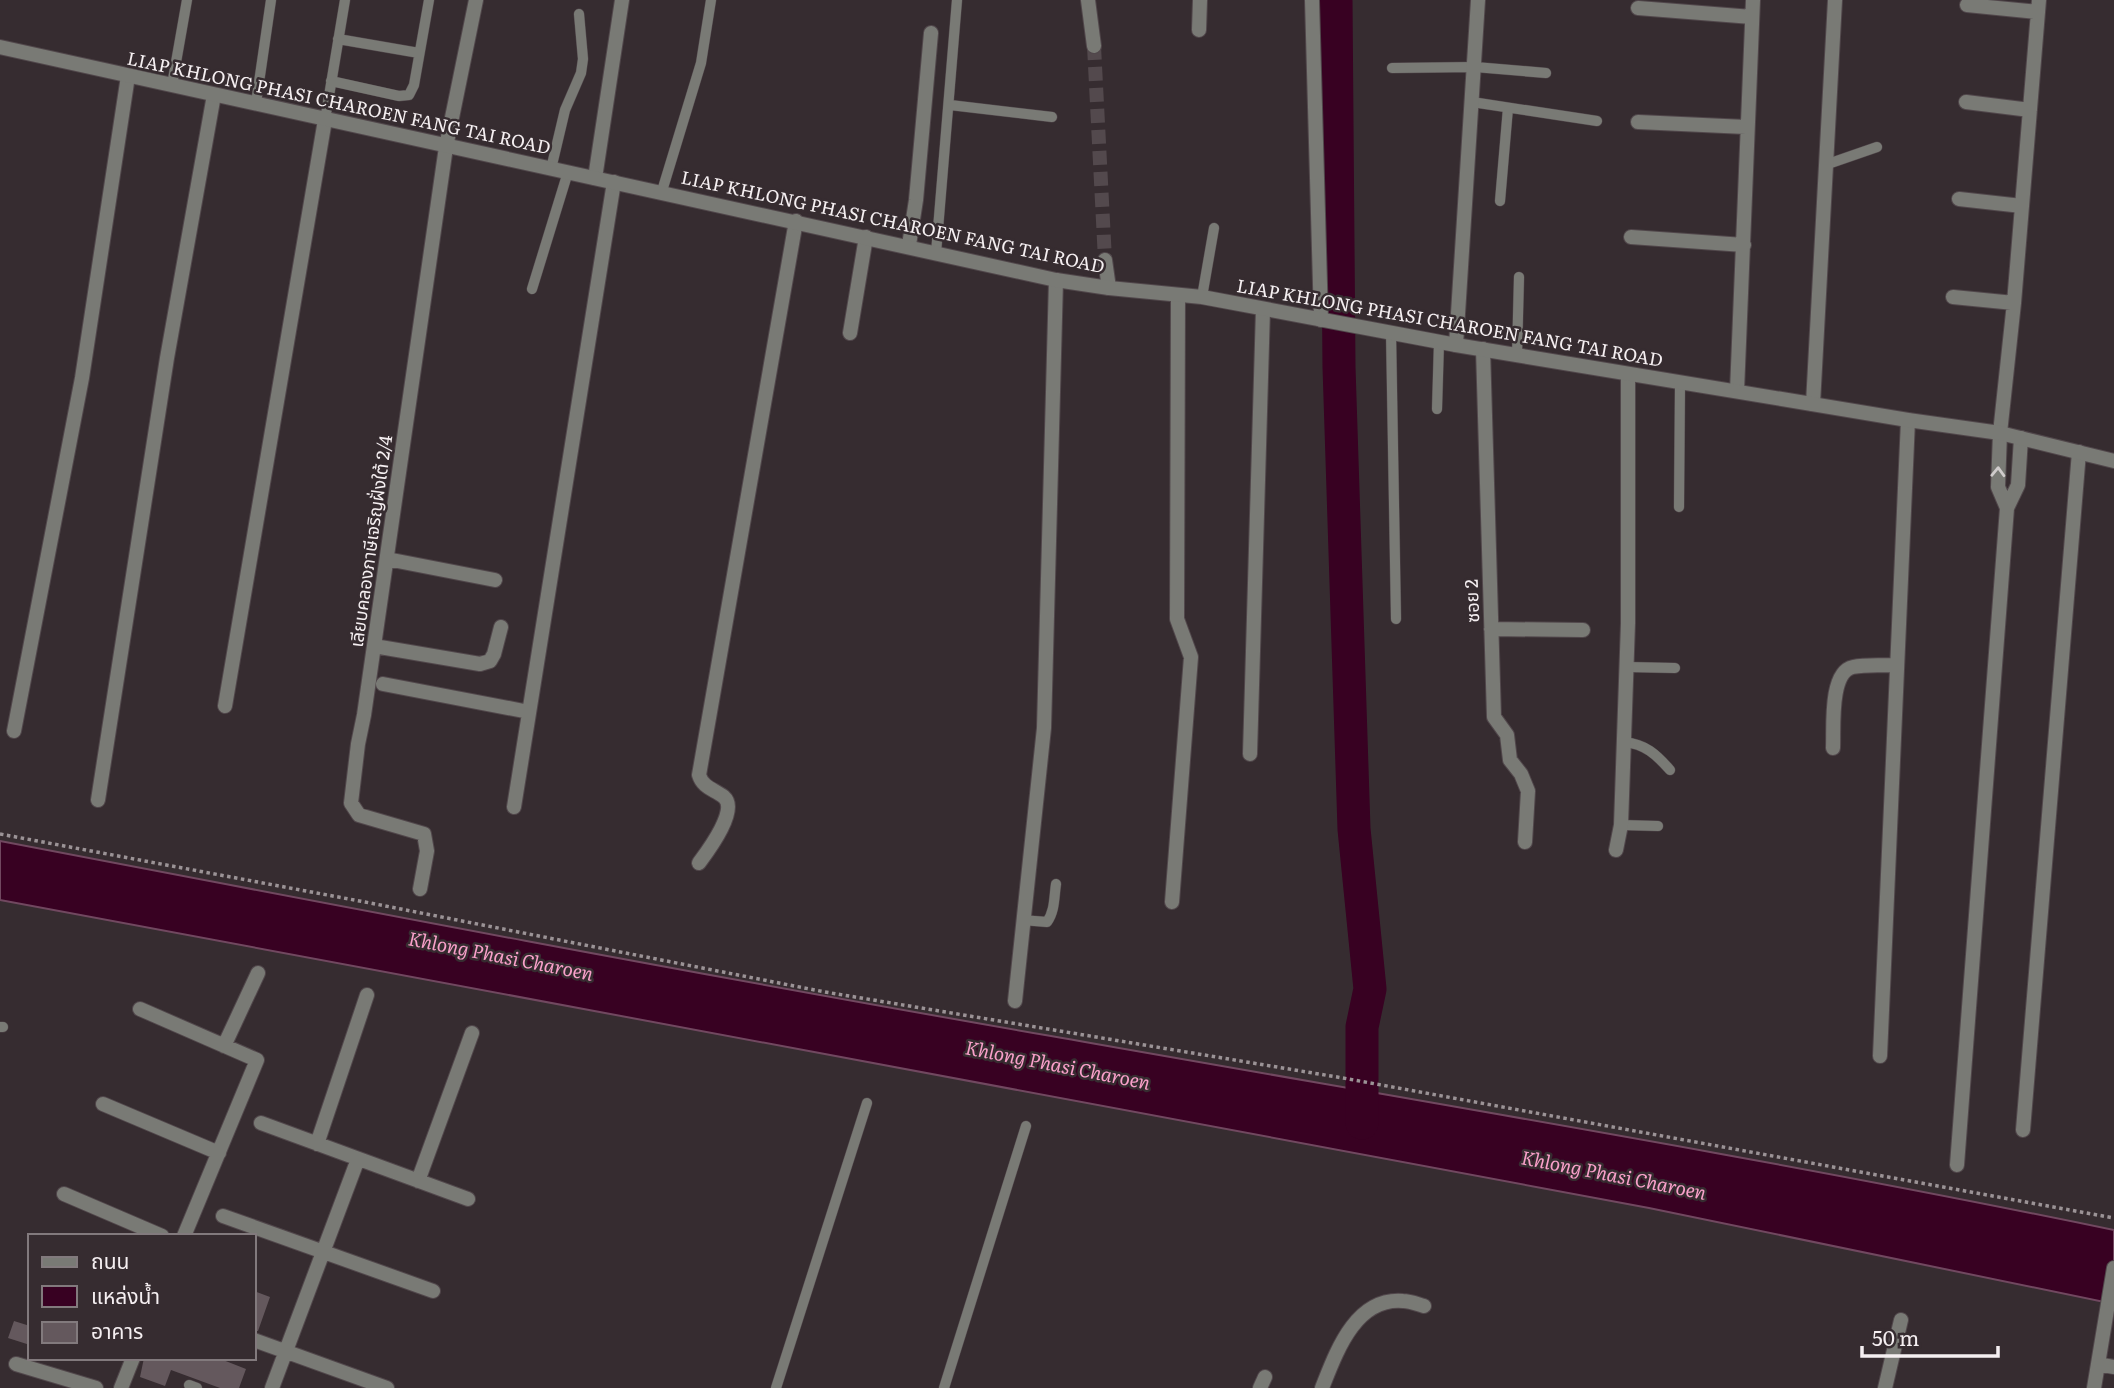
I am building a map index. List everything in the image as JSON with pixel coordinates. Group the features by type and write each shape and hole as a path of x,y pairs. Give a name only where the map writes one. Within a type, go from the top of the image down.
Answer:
{"street":[{"name":"เลียบคลองภาษีเจริญฝั่งใต้ 2/4","path":"419,889 427,851 424,834 359,815 351,803 446,147 477,0"},
{"path":"595,178 622,0"},
{"path":"1088,0 1094,46"},
{"path":"1199,30 1200,0"},
{"path":"1312,0 1324,321"},
{"path":"1456,345 1478,0"},
{"path":"1737,391 1753,0"},
{"path":"1813,404 1835,0"},
{"path":"1967,5 2039,6 2014,303 2000,433 1998,487 2007,508"},
{"path":"1638,8 1752,17"},
{"path":"909,245 916,200 931,33"},
{"name":"LIAP KHLONG PHASI CHAROEN FANG TAI ROAD","path":"0,47 446,147 909,245 1056,280 1202,297 1456,345 1908,421 2000,433 2114,461"},
{"path":"14,731 82,378 128,76"},
{"path":"98,800 167,358 214,95"},
{"path":"1966,102 2030,110"},
{"path":"225,706 325,120"},
{"path":"1638,122 1746,127"},
{"path":"514,807 614,182"},
{"path":"1959,199 2022,206"},
{"path":"699,863 718,838 728,805 725,798 705,786 699,775 796,221"},
{"path":"1631,236 1744,245"},
{"path":"850,333 866,237"},
{"path":"1105,260 1109,288"},
{"path":"1015,1001 1044,728 1056,280"},
{"path":"1172,902 1191,657 1177,619 1178,295"},
{"path":"1953,297 2014,303"},
{"path":"1250,754 1263,309"},
{"name":"ซอย 2","path":"1483,349 1494,717 1507,734 1510,760 1521,774 1528,791 1525,842"},
{"path":"1616,850 1621,825 1627,667 1628,374"},
{"path":"1880,1056 1908,421"},
{"path":"1958,1165 2007,508 2018,485 2021,438"},
{"path":"2023,1130 2079,452"},
{"path":"387,559 495,580"},
{"path":"374,646 480,664 490,661 494,654 500,627"},
{"path":"1491,629 1583,630"},
{"path":"1833,748 1836,689 1843,673 1852,667 1897,665"},
{"path":"383,684 528,712"},
{"path":"224,1046 258,973"},
{"path":"317,1144 368,995"},
{"path":"140,1009 257,1060 185,1234"},
{"path":"418,1181 472,1033"},
{"path":"103,1104 219,1153"},
{"path":"261,1123 468,1199"},
{"path":"272,1388 358,1159"},
{"path":"64,1194 157,1234"},
{"path":"223,1216 433,1291"},
{"path":"2094,1388 2114,1268"},
{"path":"1322,1388 1339,1346 1368,1308 1403,1301 1424,1306"},
{"path":"1885,1388 1901,1320"},
{"path":"256,1341 387,1388"},
{"path":"121,1388 132,1360"},
{"path":"16,1364 96,1388"},
{"path":"2098,1364 2114,1367"}],"lane":[{"path":"172,85 187,0"},
{"path":"256,103 271,0"},
{"path":"325,120 345,0"},
{"path":"331,81 400,96 409,94 414,85 429,0"},
{"path":"662,191 701,63 711,0"},
{"path":"936,253 957,0"},
{"path":"551,169 565,110 581,73 583,59 579,14"},
{"path":"338,39 419,52"},
{"path":"1392,68 1475,67 1546,73"},
{"path":"1472,102 1597,121"},
{"path":"950,105 1052,117"},
{"path":"1500,201 1508,108"},
{"path":"1825,165 1877,147"},
{"path":"532,289 568,172"},
{"path":"1202,297 1214,228"},
{"path":"1517,355 1519,277"},
{"path":"1391,332 1396,619"},
{"path":"1437,409 1439,342"},
{"path":"1679,507 1680,383"},
{"path":"1627,667 1675,668"},
{"path":"1624,742 1637,743 1655,753 1670,770"},
{"path":"1621,825 1658,826"},
{"path":"1022,920 1047,922 1054,908 1056,884"},
{"path":"776,1388 867,1103"},
{"path":"944,1388 1026,1126"}],"path":[{"path":"0,834 351,899 825,992 1343,1078 2114,1218"}],"water":[{"name":"Khlong Phasi Charoen","path":"0,841 788,989 1717,1153 2114,1230 2114,1304 1649,1208 0,900"}],"building":[{"path":"256,1292 270,1297 256,1331"},
{"path":"14,1321 28,1325 28,1344 8,1338"},
{"path":"144,1360 223,1360 246,1369 239,1388 220,1388 171,1370 165,1386 140,1377"}],"waterway":[{"path":"1336,0 1339,367 1354,829 1370,989 1362,1027 1362,1123"}],"tunnel":[{"path":"1094,46 1105,260"}]}
